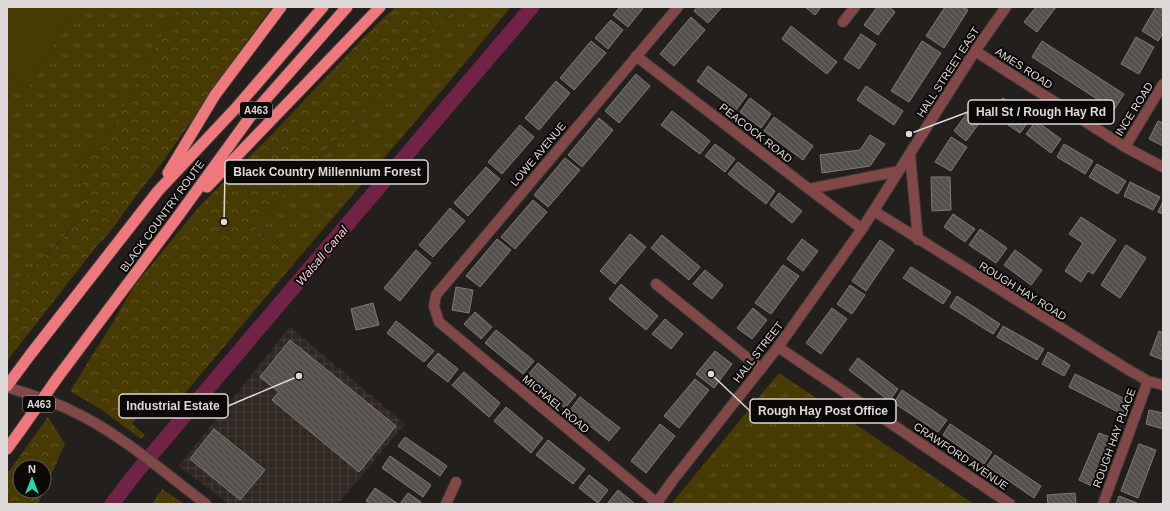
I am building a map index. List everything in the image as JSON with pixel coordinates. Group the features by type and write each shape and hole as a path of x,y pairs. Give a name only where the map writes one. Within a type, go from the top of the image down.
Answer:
{"highway":[{"path":"158,191 215,95 281,7"},
{"name":"BLACK COUNTRY ROUTE","path":"7,386 158,191 235,109 324,7"},
{"name":"BLACK COUNTRY ROUTE","path":"7,449 58,377 180,215 250,117 347,7"},
{"path":"180,215 380,7"}],"street":[{"name":"LOWE AVENUE","path":"440,322 434,306 436,295 678,7"},
{"path":"843,22 855,7"},
{"name":"HALL STREET EAST","path":"874,211 975,51 1006,7"},
{"name":"AMES ROAD","path":"975,51 1125,147 1163,167"},
{"name":"PEACOCK ROAD","path":"636,56 862,229"},
{"name":"INCE ROAD","path":"1125,147 1163,84"},
{"path":"910,154 918,240"},
{"path":"809,189 899,172"},
{"name":"ROUGH HAY ROAD","path":"874,211 918,240 1148,381 1163,386"},
{"name":"HALL STREET","path":"657,504 673,480 778,347 874,211"},
{"path":"656,284 761,369"},
{"name":"MICHAEL ROAD","path":"440,322 657,504"},
{"name":"CRAWFORD AVENUE","path":"778,347 1010,504"},
{"name":"ROUGH HAY PLACE","path":"1103,504 1148,381"},
{"path":"7,386 70,410 96,424 126,442 206,504"},
{"path":"446,504 456,482"}],"shaded area":[{"path":"290,327 405,424 338,504 229,504 179,466"}],"green space":[{"path":"7,7 75,7 28,88 7,76"},
{"path":"75,7 178,7 142,71 114,127 108,136 98,146 77,162 83,179 81,205 77,219 66,234 29,273 7,289 7,76 28,88"},
{"path":"178,7 272,7 162,163 110,232 96,247 7,361 7,289 29,273 66,235 77,219 81,205 83,179 77,162 98,146 108,136 114,127 142,71"},
{"path":"395,7 454,7 441,25 417,49 363,113 294,182 255,230 259,237 271,240 297,260 165,417 158,417 146,406 132,424 145,435 141,439 99,408 70,391 134,286 197,209"},
{"path":"454,7 511,7 297,260 271,240 259,237 255,230 294,182 363,113 417,49 441,25"},
{"path":"779,373 974,504 671,504"},
{"path":"48,417 65,444 52,473 52,459 18,459"},
{"path":"12,467 12,499 40,499 38,504 7,504 7,474"},
{"path":"162,489 184,504 152,504"}],"building":[{"path":"620,7 644,7 628,27 613,15"},
{"path":"697,7 722,7 708,23 694,11"},
{"path":"805,7 821,7 815,15"},
{"path":"877,7 889,7 895,12 878,35 864,25"},
{"path":"945,7 963,7 968,10 944,48 926,36"},
{"path":"1036,7 1056,7 1037,32 1024,22"},
{"path":"1156,7 1163,8 1163,33 1158,41 1142,31"},
{"path":"691,17 705,30 674,66 660,54"},
{"path":"611,20 623,30 608,49 595,38"},
{"path":"791,26 837,62 827,74 782,39"},
{"path":"861,34 876,44 859,69 844,59"},
{"path":"1136,37 1154,47 1139,74 1121,64"},
{"path":"591,41 606,53 574,90 560,78"},
{"path":"922,41 941,53 909,102 891,91"},
{"path":"1042,41 1124,94 1114,110 1032,57"},
{"path":"708,66 747,95 736,110 697,81"},
{"path":"636,74 650,86 619,123 605,111"},
{"path":"556,81 570,93 539,130 525,118"},
{"path":"866,86 903,111 894,125 857,100"},
{"path":"750,98 771,114 761,128 740,112"},
{"path":"1003,98 1031,118 1020,133 992,114"},
{"path":"973,105 986,114 966,141 954,131"},
{"path":"672,111 710,141 700,154 661,125"},
{"path":"774,117 813,146 803,160 764,131"},
{"path":"599,118 613,130 582,167 568,155"},
{"path":"1036,121 1061,139 1051,153 1026,134"},
{"path":"1158,121 1163,123 1163,146 1149,139"},
{"path":"520,125 534,137 502,174 488,162"},
{"path":"870,135 885,144 870,166 822,173 820,155 860,150"},
{"path":"951,137 967,147 951,171 935,162"},
{"path":"715,144 735,159 725,172 705,156"},
{"path":"1064,144 1093,161 1085,174 1057,157"},
{"path":"565,158 580,170 548,207 534,195"},
{"path":"738,162 775,191 766,204 728,174"},
{"path":"1097,164 1126,181 1118,194 1089,177"},
{"path":"486,167 500,179 468,216 454,203"},
{"path":"931,177 950,177 951,210 932,211"},
{"path":"1130,182 1160,197 1153,210 1124,196"},
{"path":"779,193 802,211 792,223 770,205"},
{"path":"533,200 547,212 515,249 501,237"},
{"path":"1163,201 1163,214 1158,212"},
{"path":"450,208 465,221 433,257 419,245"},
{"path":"953,214 975,229 965,242 944,227"},
{"path":"1081,217 1116,240 1093,274 1088,271 1081,282 1065,271 1083,243 1069,234"},
{"path":"980,229 1007,248 996,263 969,245"},
{"path":"630,234 646,247 615,284 600,271"},
{"path":"662,235 700,267 689,280 651,248"},
{"path":"497,239 511,250 480,287 466,276"},
{"path":"802,239 818,251 803,271 787,259"},
{"path":"880,240 894,250 866,291 852,281"},
{"path":"1126,245 1146,258 1120,298 1101,285"},
{"path":"416,250 431,263 400,301 384,288"},
{"path":"1015,250 1042,270 1031,285 1004,265"},
{"path":"783,265 799,276 771,314 755,303"},
{"path":"911,267 951,292 943,304 903,278"},
{"path":"705,270 723,285 712,299 693,284"},
{"path":"621,284 658,316 646,330 609,299"},
{"path":"850,285 865,295 852,314 837,304"},
{"path":"456,287 473,290 469,313 452,310"},
{"path":"957,296 1000,324 993,334 950,307"},
{"path":"373,303 379,325 356,330 351,309"},
{"path":"753,308 767,320 752,339 737,328"},
{"path":"832,308 847,319 821,354 806,343"},
{"path":"475,312 492,327 481,339 464,324"},
{"path":"665,319 683,334 671,349 652,334"},
{"path":"396,321 434,351 424,362 387,333"},
{"path":"1003,326 1044,349 1037,360 997,337"},
{"path":"496,330 534,361 523,374 485,343"},
{"path":"1159,331 1163,333 1163,360 1150,355"},
{"path":"290,340 396,426 359,472 272,400 279,392 260,377"},
{"path":"715,351 732,364 714,388 696,374"},
{"path":"1048,352 1070,365 1064,376 1042,364"},
{"path":"438,353 458,369 448,382 427,366"},
{"path":"858,358 898,389 889,401 849,370"},
{"path":"538,363 576,395 565,408 527,376"},
{"path":"464,372 500,403 489,417 452,385"},
{"path":"1075,374 1129,401 1122,414 1069,387"},
{"path":"695,379 709,390 679,428 664,416"},
{"path":"902,390 947,420 938,432 894,403"},
{"path":"580,397 620,428 609,441 570,410"},
{"path":"506,407 543,438 531,453 494,421"},
{"path":"1149,410 1163,413 1163,429 1146,424"},
{"path":"660,424 675,436 646,473 631,461"},
{"path":"950,424 992,452 984,464 943,435"},
{"path":"214,429 265,470 240,500 190,459"},
{"path":"1099,433 1114,439 1094,487 1079,480"},
{"path":"405,437 447,466 440,476 398,446"},
{"path":"548,440 585,469 573,484 536,455"},
{"path":"1139,444 1156,450 1138,498 1121,491"},
{"path":"995,455 1041,486 1034,498 987,466"},
{"path":"390,456 431,485 423,497 382,468"},
{"path":"589,475 608,490 598,503 579,488"},
{"path":"375,488 398,504 370,504 366,501"},
{"path":"618,490 634,503 607,504"},
{"path":"408,493 421,502 419,504 400,504"},
{"path":"1075,493 1076,504 1048,504 1047,495"},
{"path":"1119,496 1137,503 1137,504 1116,504"}],"waterway":[{"name":"Walsall Canal","path":"112,504 135,474 532,7"}],"place":[{"name":"Hall St / Rough Hay Rd","path":"909,134"},
{"name":"Black Country Millennium Forest","path":"224,222"},
{"name":"Rough Hay Post Office","path":"711,374"},
{"name":"Industrial Estate","path":"299,376"}]}
